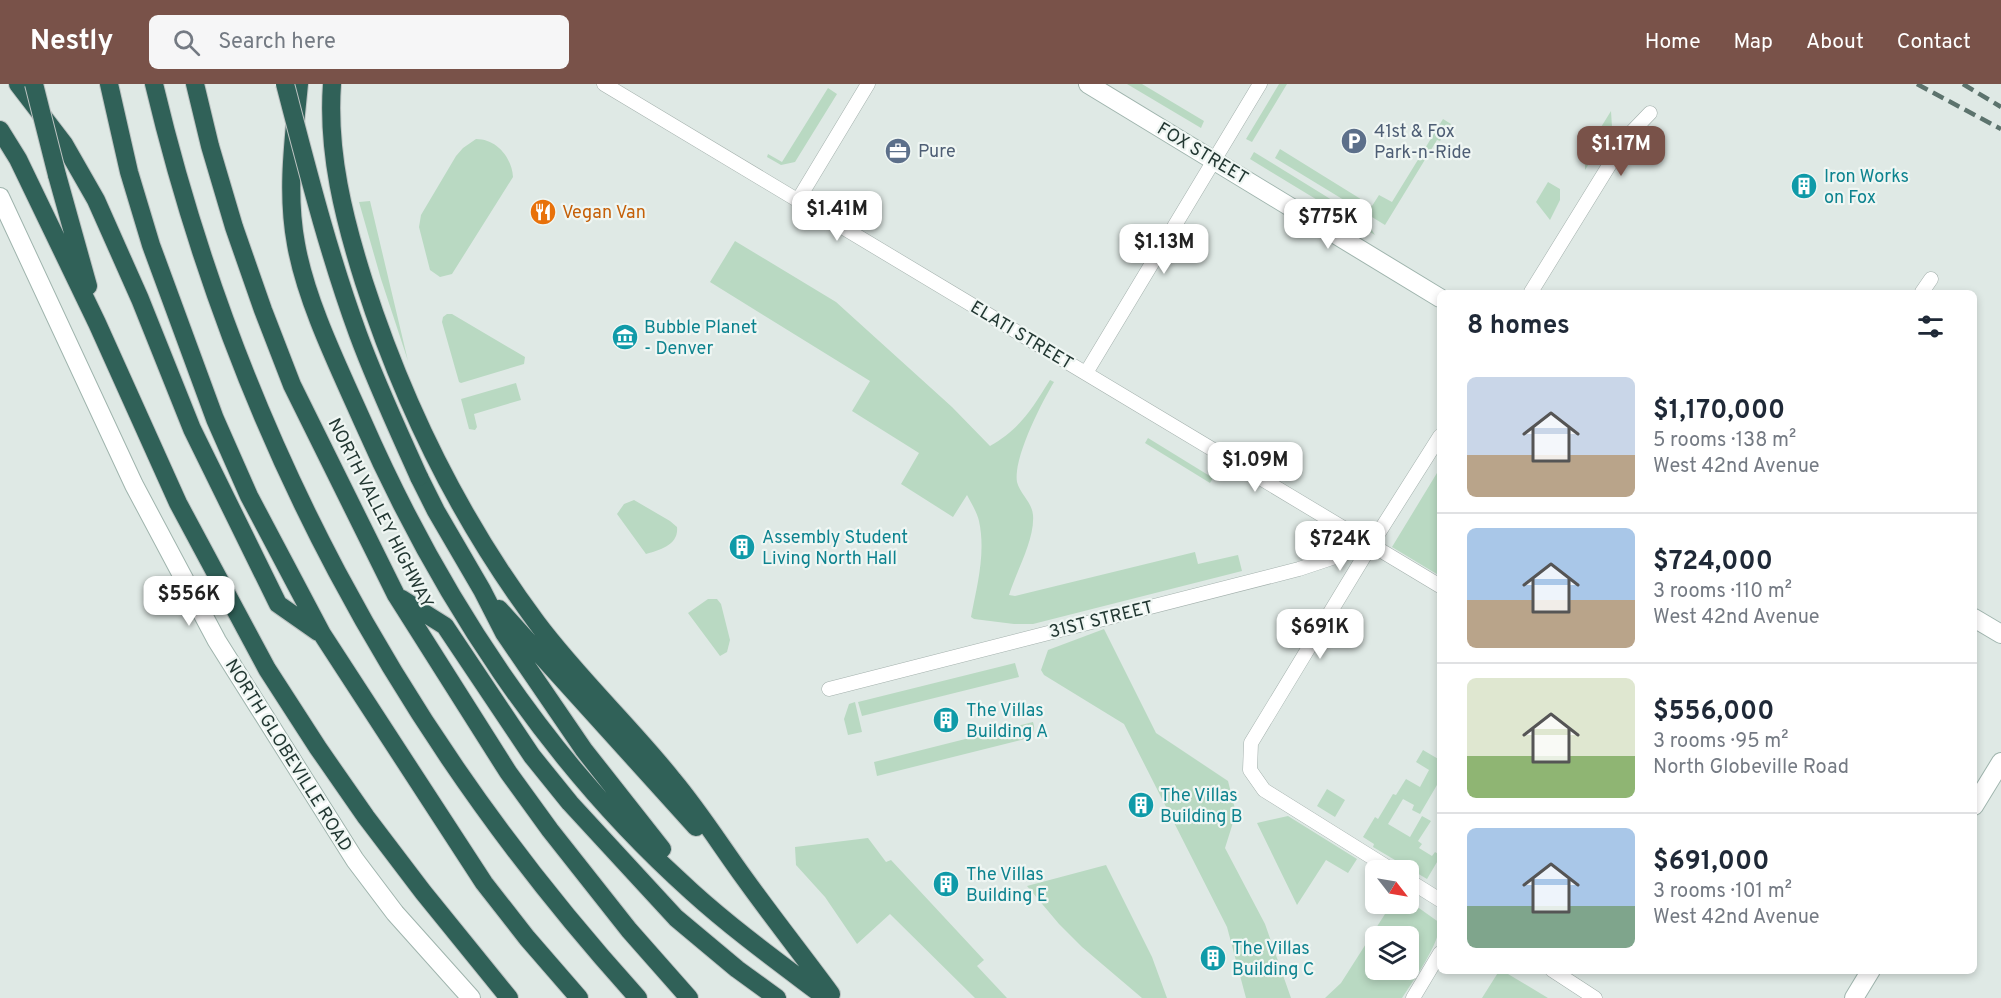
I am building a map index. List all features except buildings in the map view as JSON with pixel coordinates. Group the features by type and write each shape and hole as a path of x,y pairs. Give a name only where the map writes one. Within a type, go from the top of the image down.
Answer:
{"highway":[{"path":"18,84 64,144 96,200 140,299 192,429 278,604 322,634"},
{"path":"34,84 97,323"},
{"path":"109,84 129,172 151,245 184,338 249,496 322,634 484,883 527,938 579,998"},
{"path":"154,84 169,147 227,328 287,472 354,605 432,733 498,829 574,924 639,998"},
{"name":"NORTH VALLEY HIGHWAY","path":"195,84 210,146 234,227 292,385 396,595 508,772 529,801 629,930 689,998"},
{"path":"285,84 319,215 355,324 384,399 419,477 456,548 482,590 504,633 584,750 653,839 688,880 734,927"},
{"path":"299,84 291,180 296,246 318,316 342,376 369,437 432,560 493,660 552,743 595,794 693,894 826,998"},
{"path":"332,84 331,121 334,157 340,194 357,261 401,381 457,498 483,544 537,622 585,682 675,782 834,998"},
{"path":"0,130 18,159 97,323 178,503 267,669 366,817 509,998"},
{"path":"482,590 746,881"},
{"path":"396,595 445,626 532,756 570,803 676,918 737,969 777,998"}],"street":[{"name":"ELATI STREET","path":"604,84 1437,584"},
{"path":"798,200 868,84"},
{"name":"FOX STREET","path":"1088,84 1437,296"},
{"path":"1086,373 1260,84"},
{"path":"1532,290 1626,138 1650,112"},
{"name":"NORTH GLOBEVILLE ROAD","path":"0,197 134,485 217,641 355,860 395,913 471,998"},
{"path":"1923,290 1931,279"},
{"path":"1376,860 1264,790 1250,770 1251,743 1437,441"},
{"name":"31ST STREET","path":"828,689 1299,569 1371,545"},
{"path":"1977,620 2001,634"},
{"path":"1977,801 2001,762"},
{"path":"1419,887 1437,898"},
{"path":"1413,998 1437,958"},
{"path":"1558,974 1595,998"},
{"path":"1854,998 1869,974"}],"green space":[{"path":"1127,84 1142,84 1204,121 1201,128"},
{"path":"1279,84 1287,84 1252,142 1246,139"},
{"path":"828,88 837,94 795,162 781,165 767,157 768,154 782,162"},
{"path":"1611,111 1612,127 1585,170 1585,153"},
{"path":"1443,119 1451,124 1440,141 1437,140 1385,225 1275,158 1280,149 1372,206 1379,195 1392,202"},
{"path":"476,139 490,142 502,151 510,163 513,177 452,274 440,277 430,270 419,227 421,215 456,156"},
{"path":"1254,152 1366,221 1375,235 1250,159"},
{"path":"1548,182 1560,189 1560,200 1550,220 1536,202"},
{"path":"370,201 408,361 359,202"},
{"path":"735,241 836,302 952,407 990,446 1018,425 1050,380 1054,382 1030,430 1019,459 1017,482 1032,510 1033,524 1028,545 1009,595 1015,596 1195,552 1198,564 1238,555 1242,571 1033,624 974,619 971,617 982,545 978,518 967,495 953,517 901,484 919,453 852,411 870,381 710,282"},
{"path":"452,314 525,357 524,364 459,382 442,322 443,317"},
{"path":"516,383 521,400 474,414 477,427 475,430 469,429 461,399"},
{"path":"1148,438 1213,478 1210,483 1145,443"},
{"path":"1437,473 1437,574 1392,547"},
{"path":"634,500 677,527 677,533 672,542 646,554 617,514 624,504"},
{"path":"708,599 717,599 721,604 730,640 727,652 720,656 688,613"},
{"path":"1104,629 1156,733 1228,781 1236,813 1225,848 1265,924 1291,998 1246,998 1227,927 1124,724 1044,675 1041,670 1048,650"},
{"path":"1015,663 1019,677 862,716 858,702"},
{"path":"855,702 862,732 848,735 844,719 849,704"},
{"path":"1033,722 1033,732 1025,739 877,776 874,762"},
{"path":"1423,750 1437,758 1437,785 1420,814 1412,810 1414,805 1403,799 1388,824 1410,837 1422,816 1431,821 1418,841 1422,844 1419,848 1432,856 1435,852 1437,853 1437,862 1427,879 1419,874 1419,860 1395,860 1373,847 1374,844 1363,837 1375,817 1378,819 1393,794 1396,795 1406,779 1420,787 1429,770 1416,762"},
{"path":"1327,789 1345,800 1335,817 1317,806"},
{"path":"1288,816 1357,859 1348,873 1326,860 1297,905 1257,823"},
{"path":"868,838 886,862 891,860 984,960 977,966 1007,998 975,998 890,914 857,944 825,897 796,865 795,847"},
{"path":"1106,865 1152,957 1167,998 1142,998 1082,947 1027,886"},
{"path":"1419,908 1437,921 1436,941 1419,972 1419,926 1377,926 1385,914 1419,914"},
{"path":"1365,945 1365,980 1414,980 1402,998 1325,998 1341,983"},
{"path":"1497,974 1508,974 1548,998 1482,998"}],"railway":[{"path":"1917,84 2001,129"},
{"path":"1963,84 2001,107"}],"place":[{"name":"41st & Fox Park-n-Ride","path":"1354,141"},
{"name":"Pure","path":"898,151"},
{"name":"Iron Works on Fox","path":"1804,186"},
{"name":"Vegan Van","path":"543,212"},
{"name":"Bubble Planet - Denver","path":"625,337"},
{"name":"Assembly Student Living North Hall","path":"742,547"},
{"name":"The Villas Building A","path":"946,720"},
{"name":"The Villas Building B","path":"1141,805"},
{"name":"The Villas Building E","path":"946,884"},
{"name":"The Villas Building C","path":"1213,958"}]}
